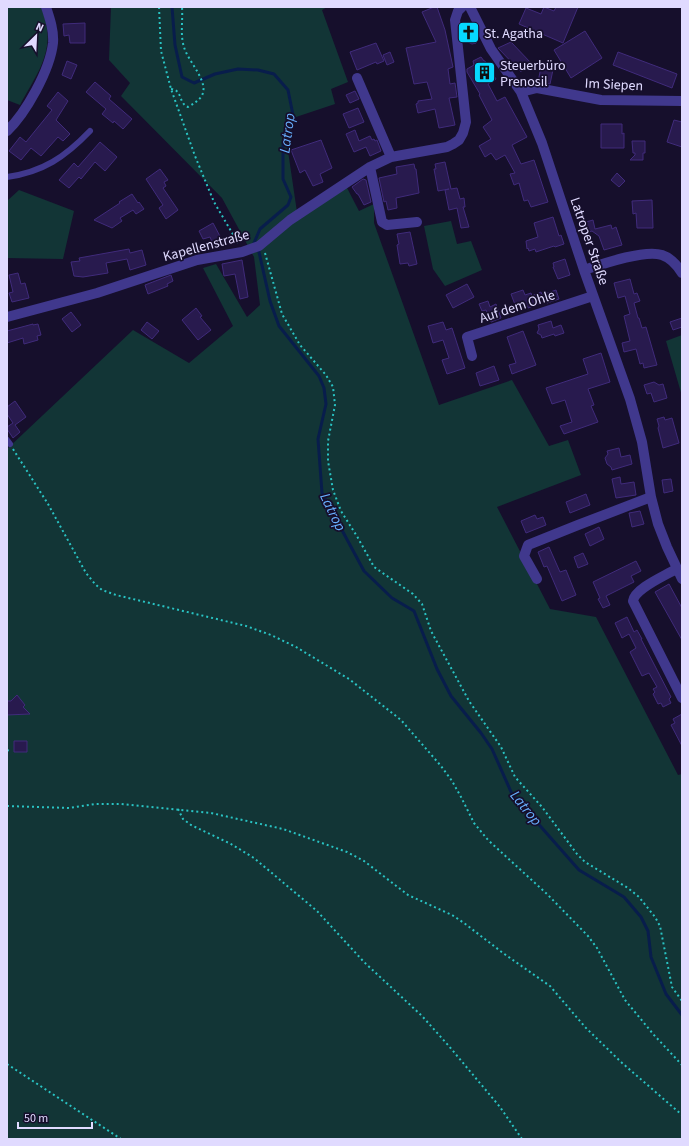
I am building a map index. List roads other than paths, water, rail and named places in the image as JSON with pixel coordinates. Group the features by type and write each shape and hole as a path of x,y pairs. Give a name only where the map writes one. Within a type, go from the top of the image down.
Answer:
{"street":[{"path":"7,131 14,125 25,108 40,82 50,57 53,36 46,7"},
{"name":"Kapellenstraße","path":"7,317 97,293 197,260 245,251 261,245 290,220 370,167 391,157 447,147 456,142 463,133 466,116 455,20 462,7"},
{"name":"Latroper Straße","path":"470,7 491,49 521,92 542,143 584,270 630,399 642,442 651,497 658,524 676,569 682,579"},
{"path":"357,78 391,157"},
{"name":"Im Siepen","path":"521,92 537,88 601,100 682,101"},
{"path":"370,167 382,222 387,225 418,222"},
{"path":"584,270 644,254 660,254 676,264 682,273"},
{"name":"Auf dem Ohle","path":"472,356 467,337 593,296"},
{"path":"537,579 524,556 528,546 571,527 651,497"},
{"path":"676,569 642,589 634,597 633,601 682,698"}],"lane":[{"path":"7,177 21,175 44,168 64,155 90,131"}],"waterway":[{"name":"Latrop","path":"172,7 175,45 182,77 194,83 215,74 238,69 258,70 274,74 288,90 293,115 283,144 283,179 291,197 288,205 260,229 254,243 259,252 270,301 279,326 319,376 324,388 326,404 318,439 322,493 364,571 392,598 414,611 437,669 451,696 492,749 512,794 579,870 624,897 641,917 648,931 651,957 666,994 682,1015"}],"place":[{"name":"St. Agatha","path":"469,33"},
{"name":"Steuerbüro Prenosil","path":"484,73"}]}
